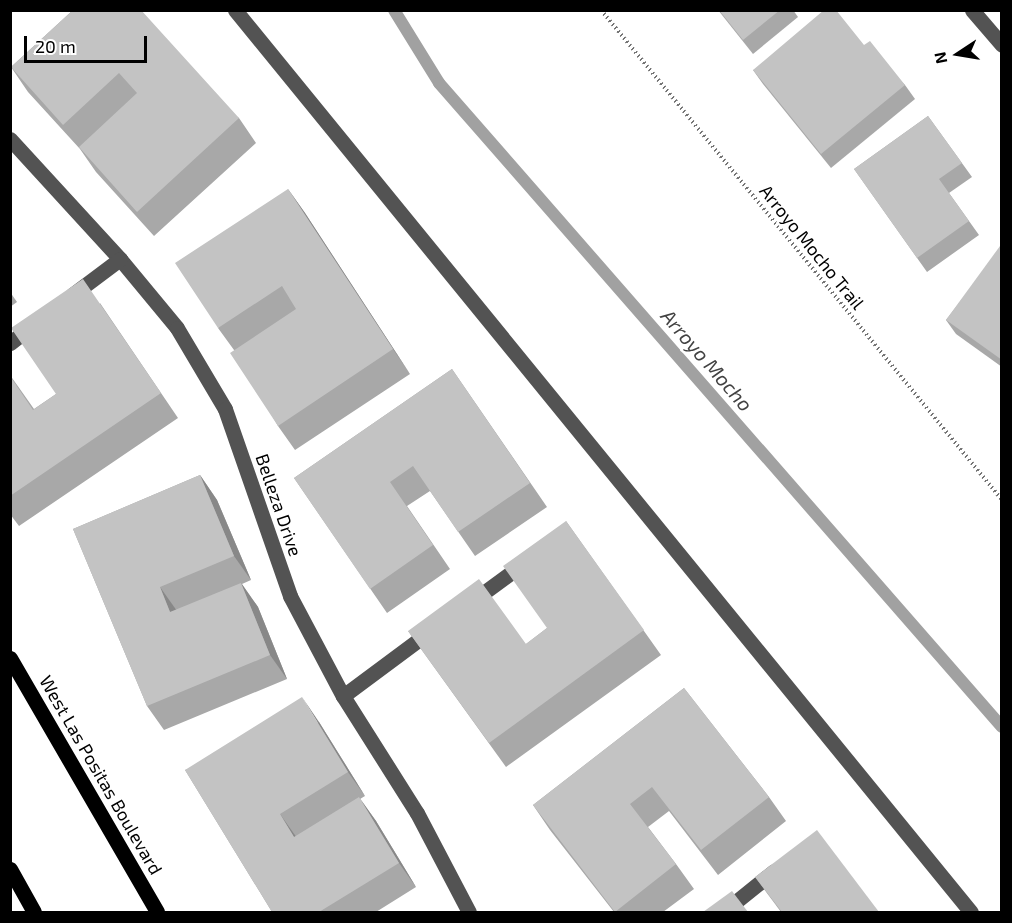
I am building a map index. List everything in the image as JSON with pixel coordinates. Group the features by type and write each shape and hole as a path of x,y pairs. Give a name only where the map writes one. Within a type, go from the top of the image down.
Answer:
{"main road":[{"name":"West Las Positas Boulevard","path":"10,658 157,912"},
{"path":"10,869 34,912"}],"street":[{"path":"235,10 971,912"},
{"path":"972,10 1002,45"},
{"name":"Belleza Drive","path":"10,140 120,259 177,328 225,409 290,596 343,696 417,813 469,912"},
{"path":"10,343 120,259"},
{"path":"343,696 539,551"},
{"path":"723,912 786,861"}],"path":[{"name":"Arroyo Mocho Trail","path":"601,10 1002,500"}],"building":[{"path":"73,10 141,10 239,118 137,212 79,147 137,93 119,73 63,125 11,67"},
{"path":"719,10 780,10 743,40"},
{"path":"824,10 836,10 864,45 870,41 905,85 821,154 753,70"},
{"path":"928,116 962,163 939,179 969,221 917,258 854,169"},
{"path":"288,189 393,349 278,426 230,353 296,309 282,286 218,328 175,263"},
{"path":"1000,246 1002,247 1002,360 946,320"},
{"path":"83,279 161,393 10,496 10,376 33,410 56,394 11,328"},
{"path":"452,369 530,483 458,532 413,466 390,482 433,545 370,589 294,478"},
{"path":"200,475 234,556 160,587 170,612 241,583 270,655 147,706 73,529"},
{"path":"566,521 644,630 489,743 408,631 479,579 526,644 547,628 503,566"},
{"path":"684,688 769,797 701,850 652,787 630,804 676,864 615,912 533,805"},
{"path":"302,697 348,772 280,814 294,837 359,797 399,863 319,912 272,912 185,770"},
{"path":"817,830 879,912 782,912 755,877"},
{"path":"732,891 748,912 703,912"}],"waterway":[{"name":"Arroyo Mocho","path":"394,10 439,83 1002,727"}]}
